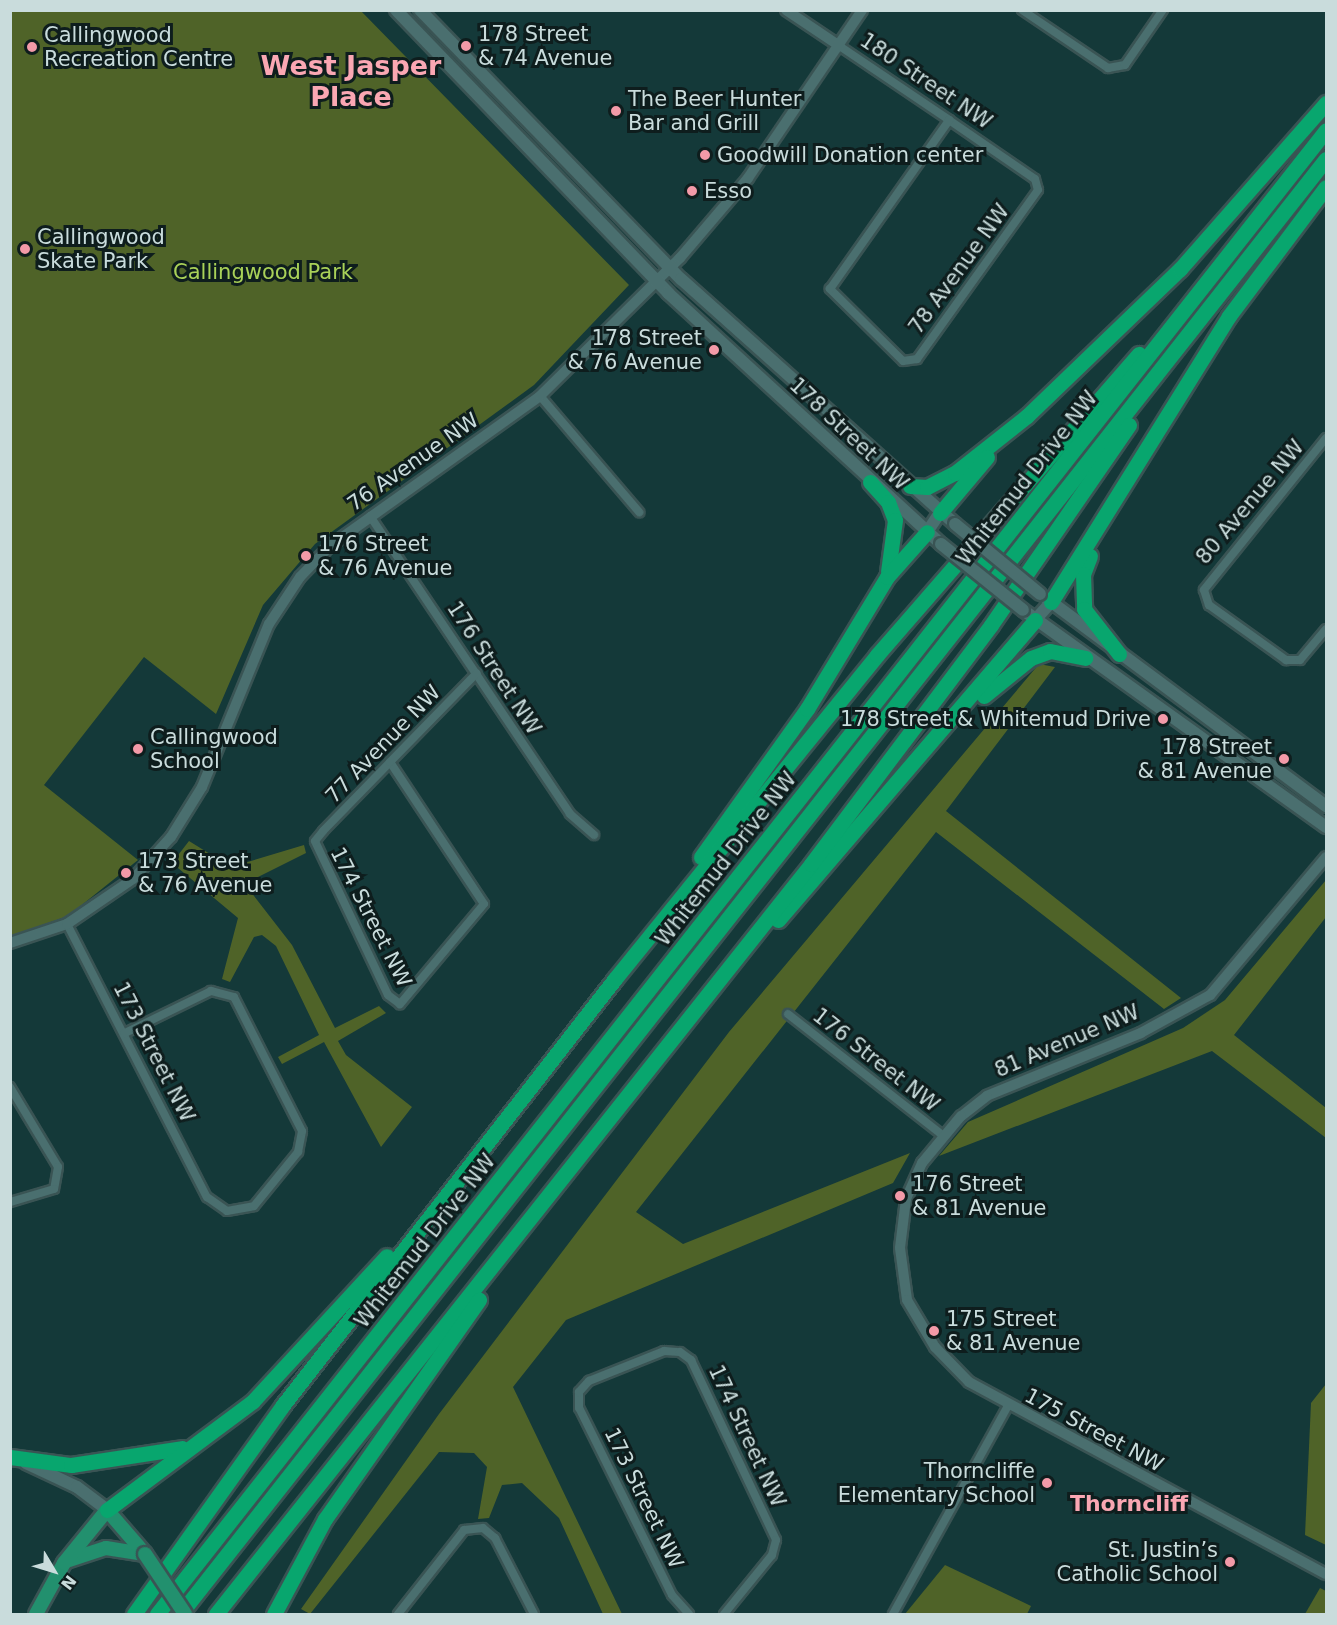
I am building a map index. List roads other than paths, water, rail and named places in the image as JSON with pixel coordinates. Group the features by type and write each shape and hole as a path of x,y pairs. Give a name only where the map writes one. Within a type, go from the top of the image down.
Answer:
{"highway":[{"path":"940,513 1027,416 1180,269 1326,103"},
{"name":"Whitemud Drive NW","path":"158,1614 1326,130"},
{"name":"Whitemud Drive NW","path":"180,1614 1326,159"},
{"path":"1045,598 1101,526 1229,316 1326,187"},
{"path":"134,1614 284,1405 614,980 877,655 1137,356 1190,304"},
{"path":"216,1614 503,1258 984,634 1138,412 1150,383"},
{"path":"910,486 927,487 955,473 1027,416"},
{"path":"870,482 888,502 895,520 896,545 887,577"},
{"path":"1101,526 1083,574 1084,609 1119,654"},
{"path":"614,980 807,709 887,577 927,532"},
{"path":"658,1058 942,735 1035,621"},
{"path":"942,735 1031,658 1050,651 1085,658"},
{"path":"107,1510 284,1372 456,1181"},
{"path":"274,1614 331,1511 470,1317 503,1258"},
{"path":"10,1458 71,1465 185,1447"},
{"path":"280,1614 293,1581"}],"main road":[{"name":"178 Street NW","path":"396,10 657,281 870,482 1035,621 1326,827"},
{"name":"178 Street NW","path":"420,10 670,268 940,513 1045,598 1326,806"},
{"path":"927,532 940,513"},
{"path":"1035,621 1045,598"},
{"path":"10,1458 51,1473 107,1510 145,1554 185,1614"},
{"path":"36,1614 64,1563 107,1510"},
{"path":"64,1563 106,1548 145,1554"}],"street":[{"name":"180 Street NW","path":"786,10 1035,179 1038,190"},
{"name":"76 Avenue NW","path":"10,944 66,924 133,879 171,837 202,787 279,607 316,558 370,516 540,396 670,268 736,195 862,10"},
{"path":"1022,10 1108,69 1125,65 1163,10"},
{"name":"78 Avenue NW","path":"949,120 830,290 903,361 917,359 1038,190"},
{"path":"540,396 639,512"},
{"name":"80 Avenue NW","path":"1326,438 1204,590 1209,605 1286,660 1300,660 1326,629"},
{"name":"176 Street NW","path":"370,516 570,814 594,836"},
{"name":"77 Avenue NW","path":"315,841 477,673"},
{"name":"174 Street NW","path":"315,841 388,995 400,1004 484,904 390,762"},
{"name":"81 Avenue NW","path":"907,1300 900,1248 906,1199 941,1134 987,1096 1141,1033 1209,995 1326,857"},
{"name":"173 Street NW","path":"66,924 125,1033 207,1197 227,1211 254,1206 298,1152 302,1131 237,1002 220,990 125,1033"},
{"name":"176 Street NW","path":"788,1014 941,1134"},
{"path":"10,1087 58,1167 54,1189 10,1202"},
{"name":"175 Street NW","path":"907,1300 935,1347 969,1382 1008,1406 1326,1574"},
{"name":"174 Street NW","path":"579,1392 589,1381 664,1351 680,1352 691,1360 776,1540 772,1555 724,1614"},
{"name":"173 Street NW","path":"579,1392 579,1408 672,1595 688,1614"},
{"path":"893,1614 1008,1406"},
{"path":"398,1614 465,1530 483,1527 495,1538 534,1614"}],"place":[{"name":"178 Street & 74 Avenue","path":"466,46"},
{"name":"Callingwood Recreation Centre","path":"32,47"},
{"name":"The Beer Hunter Bar and Grill","path":"616,111"},
{"name":"Goodwill Donation center","path":"705,155"},
{"name":"Esso","path":"692,191"},
{"name":"Callingwood Skate Park","path":"25,249"},
{"name":"178 Street & 76 Avenue","path":"714,350"},
{"name":"176 Street & 76 Avenue","path":"306,556"},
{"name":"178 Street & Whitemud Drive","path":"1163,719"},
{"name":"Callingwood School","path":"138,749"},
{"name":"178 Street & 81 Avenue","path":"1284,759"},
{"name":"173 Street & 76 Avenue","path":"126,873"},
{"name":"176 Street & 81 Avenue","path":"900,1196"},
{"name":"175 Street & 81 Avenue","path":"934,1331"},
{"name":"Thorncliffe Elementary School","path":"1047,1483"},
{"name":"St. Justin’s Catholic School","path":"1230,1562"}],"district":[{"name":"West Jasper Place","path":"351,80"},
{"name":"Thorncliff","path":"1129,1504"}],"park label":[{"name":"Callingwood Park","path":"263,272"}]}
